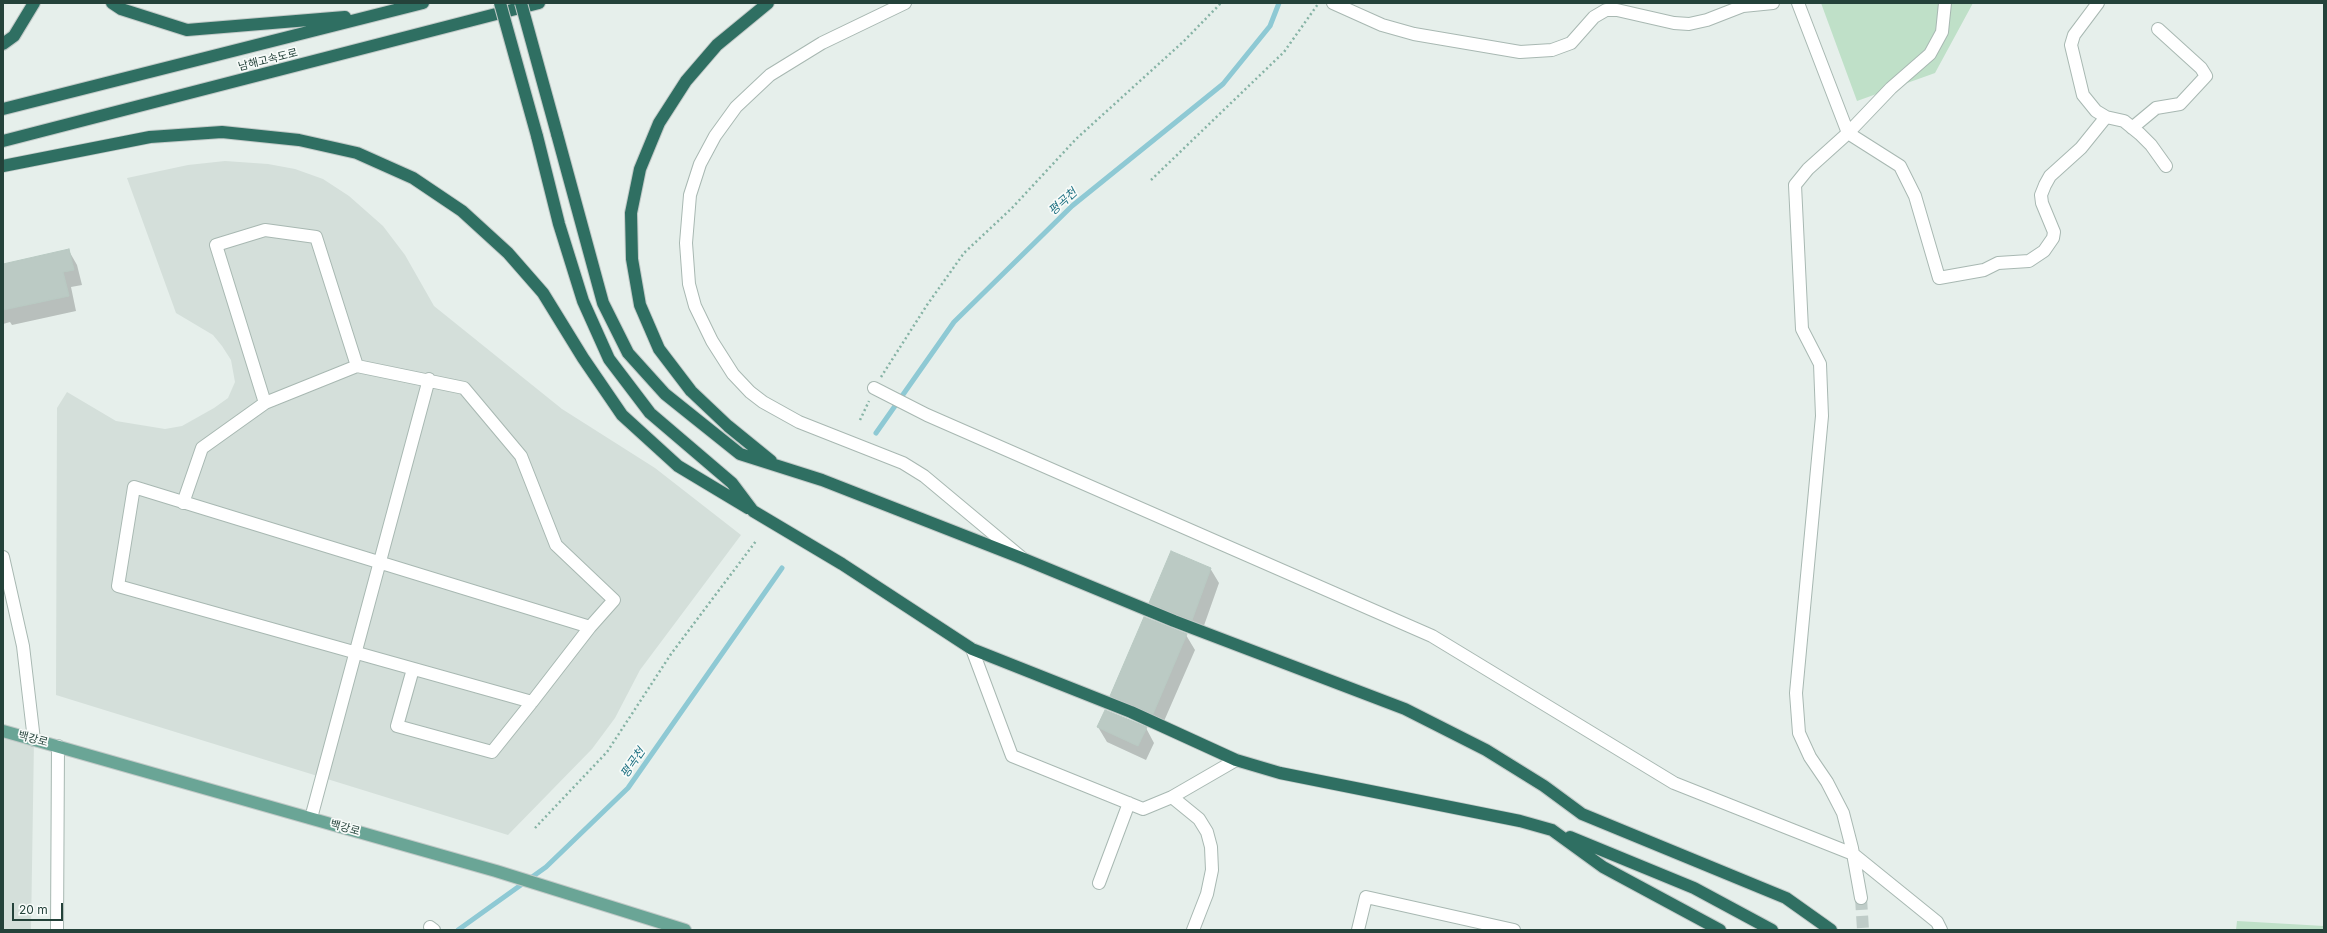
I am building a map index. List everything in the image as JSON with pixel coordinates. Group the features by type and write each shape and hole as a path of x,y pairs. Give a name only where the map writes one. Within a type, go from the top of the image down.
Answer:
{"highway":[{"path":"3,44 14,36 34,3"},
{"path":"112,3 121,9 187,30 382,14"},
{"name":"남해고속도로","path":"3,109 423,3"},
{"path":"500,3 537,136 559,224 583,301 609,359 650,413 732,483 753,511"},
{"path":"521,3 603,303 628,353 665,394 740,454 822,480 1024,559 1174,621 1405,709 1486,750 1544,786 1582,814 1786,898 1831,930"},
{"name":"남해고속도로","path":"3,141 539,3"},
{"path":"768,3 717,45 686,81 659,123 640,169 631,213 632,251 640,305 659,349 691,392 728,426 776,466"},
{"path":"3,166 150,137 222,132 299,140 357,153 413,178 462,210 508,253 543,293 583,358 622,414 678,466 842,564 972,649 1131,712 1236,760 1280,773 1520,820 1552,830 1694,888 1772,930"},
{"path":"1552,830 1603,867 1720,930"}],"main road":[{"name":"백강로","path":"3,731 496,871 685,930"}],"street":[{"path":"905,3 822,43 770,75 736,107 715,136 700,164 690,195 686,249 689,284 695,306 712,341 733,374 750,392 763,402 799,422 902,463 924,476 1024,559"},
{"path":"1334,3 1382,25 1414,34 1520,52 1552,50 1571,43 1594,17 1606,10 1617,10 1674,23 1689,24 1707,20 1743,6 1773,3"},
{"path":"1798,3 1848,133 1900,166 1915,196 1939,278 1984,270 1998,264 2029,261 2044,251 2053,238 2054,232 2042,203 2041,195 2044,184 2081,148 2106,117"},
{"path":"1861,898 1853,854 1842,812 1827,782 1810,757 1799,732 1796,693 1822,416 1820,364 1802,329 1795,185 1808,169 1848,133 1891,88 1930,54 1942,32 1945,3"},
{"path":"2098,3 2074,35 2071,45 2083,96 2096,111 2106,117 2124,121 2151,145 2166,166"},
{"path":"2132,128 2156,108 2180,104 2206,76 2201,68 2158,29"},
{"path":"265,403 216,245 265,230 316,237 358,366"},
{"path":"183,503 202,448 265,403 358,366 429,379 464,388 521,456 556,545 614,600 590,627 492,752 397,726 413,669"},
{"path":"311,818 429,379"},
{"path":"874,388 927,415 1432,636 1674,783 1853,854 1936,922 1941,930"},
{"path":"532,702 118,586 134,487 380,564 590,627"},
{"path":"3,557 23,646 34,740"},
{"path":"972,649 1012,756 1143,809 1172,797 1236,760"},
{"path":"57,930 58,746"},
{"path":"1172,797 1199,819 1207,832 1211,847 1212,870 1207,894 1193,930"},
{"path":"1099,883 1129,803"},
{"path":"1358,930 1366,897 1514,930"}],"path":[{"path":"860,420 874,388 927,305 964,252 1012,208 1076,139 1184,41 1220,3"},
{"path":"1151,180 1284,52 1319,3"},
{"path":"535,828 607,752 671,654 756,541"}],"shaded area":[{"path":"225,161 268,164 295,169 323,179 349,196 383,226 405,255 434,306 562,409 655,468 741,535 640,670 615,718 592,749 508,835 56,695 57,408 67,392 116,421 165,429 182,426 214,408 228,398 235,382 231,360 213,335 176,313 127,178 188,165"},
{"path":"3,732 34,740 31,930 3,930"}],"green space":[{"path":"1821,3 1973,3 1935,73 1857,101"},
{"path":"2237,921 2324,926 2324,930 2236,930"}],"building":[{"path":"69,249 74,270 63,272 69,296 3,310 3,264"},
{"path":"1171,551 1211,568 1192,620 1149,603"},
{"path":"1144,617 1187,634 1153,714 1110,696"},
{"path":"1105,710 1147,727 1138,746 1097,727"}],"waterway":[{"name":"평곡천","path":"876,433 954,322 1072,206 1223,84 1270,26 1279,3"},
{"name":"평곡천","path":"458,930 546,867 628,788 782,568"}],"tunnel":[{"path":"1861,898 1863,930"}]}
